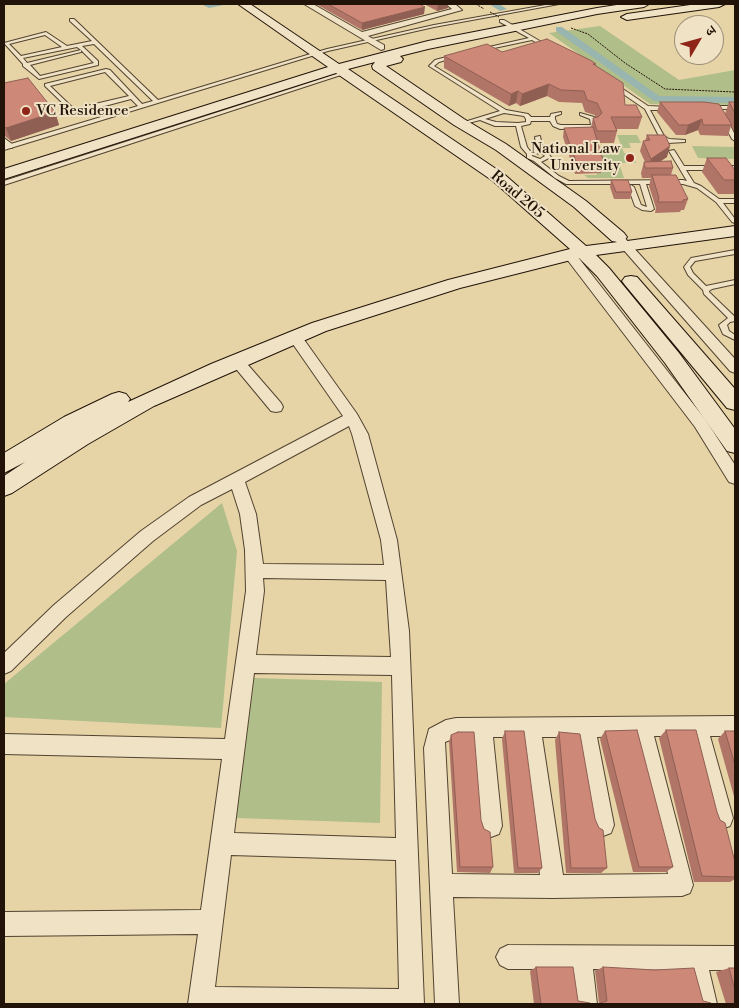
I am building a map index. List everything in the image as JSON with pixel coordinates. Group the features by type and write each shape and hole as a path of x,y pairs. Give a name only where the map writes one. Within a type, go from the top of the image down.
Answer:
{"main road":[{"name":"Road 205","path":"243,4 519,174 565,214 593,243 735,403"},
{"name":"Road 205","path":"257,4 334,61 593,243 603,272 672,358 735,445"},
{"path":"4,174 334,61 428,45 609,4"},
{"path":"4,164 381,46 644,4"},
{"path":"593,243 572,198 501,147 380,69 378,64 512,26 554,28 719,4"},
{"path":"5,461 72,422 155,380 294,323 415,283 545,249 735,224"},
{"path":"4,486 80,438 147,401 236,361 319,327 454,284 593,243"}],"street":[{"path":"308,4 381,46"},
{"path":"366,38 458,10 450,4"},
{"path":"422,8 437,16"},
{"path":"593,243 710,338 735,368"},
{"path":"593,243 700,423 735,478"},
{"path":"237,480 248,514 254,550 255,591 201,1001 412,1003 401,666 394,573 389,540 360,434 352,418 295,337"},
{"path":"236,361 276,407"},
{"path":"4,665 60,611 147,536 194,501 352,418"},
{"path":"5,461 24,472"},
{"path":"255,571 394,573"},
{"path":"245,664 401,666"},
{"path":"697,726 722,818"},
{"path":"447,1004 434,748 436,736 446,730 482,728 735,726"},
{"path":"585,727 602,825"},
{"path":"440,885 552,887 682,885 642,727"},
{"path":"482,728 491,826"},
{"path":"531,728 552,887"},
{"path":"4,744 234,748"},
{"path":"222,844 407,849"},
{"path":"4,924 212,922"},
{"path":"508,957 735,958"},
{"path":"694,957 705,1004"},
{"path":"579,958 585,1004"}],"lane":[{"path":"514,4 524,9"},
{"path":"4,183 334,61 366,38 557,4"},
{"path":"72,20 157,102"},
{"path":"477,51 512,26 554,50"},
{"path":"63,48 46,33 7,42 6,44 36,77 42,78 96,64 79,46"},
{"path":"20,58 95,42"},
{"path":"25,65 84,50"},
{"path":"460,55 442,59 431,66 504,111 526,115 529,120"},
{"path":"5,145 141,106 334,61"},
{"path":"132,97 73,111 47,84 104,70 132,97 141,106"},
{"path":"611,84 647,108 662,137 668,140 683,141"},
{"path":"647,108 681,108"},
{"path":"708,108 735,108"},
{"path":"718,108 735,139"},
{"path":"463,124 504,111"},
{"path":"552,119 553,115 559,114"},
{"path":"552,119 555,125 560,126 594,126 590,116 582,114"},
{"path":"481,119 495,124 518,125 528,123 529,120 552,119"},
{"path":"518,125 524,147 530,158 557,178 568,182 691,184"},
{"path":"538,137 540,151"},
{"path":"529,154 540,151 548,154 548,157 543,161 536,161"},
{"path":"672,152 691,184 718,201 735,224"},
{"path":"682,168 735,168"},
{"path":"631,187 638,206 644,209 651,209 642,182"},
{"path":"718,201 735,201"},
{"path":"734,319 706,293 706,290 690,274 687,267 693,259 735,252"},
{"path":"706,290 710,287 735,282"},
{"path":"734,319 728,320 723,325 728,334 735,338"},
{"path":"710,338 728,334"}],"path":[{"path":"490,12 512,26"},
{"path":"554,28 576,28 588,34 625,63 665,89 735,92"}],"green space":[{"path":"600,26 679,80 735,70 735,105 650,104 549,33"},
{"path":"617,135 637,135 641,143 629,143 631,148 622,148"},
{"path":"692,146 735,147 735,159 698,158"},
{"path":"592,147 622,148 624,153 633,155 636,163 619,163 624,178 588,178 584,175 597,175 596,173 604,172"},
{"path":"222,503 237,551 221,728 4,717 4,684"},
{"path":"254,678 382,682 380,823 236,818"}],"building":[{"path":"328,4 419,4 425,7 362,23"},
{"path":"547,39 590,60 596,64 593,64 623,83 625,105 636,105 642,117 611,117 617,131 597,131 593,118 598,117 602,113 597,103 587,100 584,91 561,90 549,84 522,94 518,91 511,94 444,56 487,44 502,52"},
{"name":"VC Residence","path":"28,78 55,112 6,128 4,126 4,83"},
{"path":"660,102 719,104 732,125 703,125 702,119 688,125 679,125"},
{"path":"729,102 735,102 735,113"},
{"path":"593,127 604,163 577,164 564,128"},
{"path":"647,135 665,135 670,146 651,159 643,141 650,140"},
{"path":"707,158 726,158 735,170 735,180 724,180"},
{"path":"671,161 673,168 645,168 644,162"},
{"path":"652,175 676,175 688,199 683,200 683,202 658,202 659,198"},
{"path":"611,180 628,180 632,192 616,192"},
{"path":"637,730 673,867 639,867 605,731"},
{"path":"666,730 696,730 717,812 720,820 725,823 735,862 735,877 702,876"},
{"path":"505,731 524,731 542,868 518,868"},
{"path":"725,731 735,731 735,765"},
{"path":"458,732 474,732 481,820 484,829 490,832 493,867 460,867 451,735"},
{"path":"559,732 580,734 595,819 599,828 603,830 607,868 571,868"},
{"path":"536,967 573,967 578,1001 590,1004 541,1004"},
{"path":"603,967 655,970 694,968 703,1001 711,1004 600,1004 607,1001"},
{"path":"729,968 735,968 735,990"}],"waterway":[{"path":"205,4 209,6 225,4"},
{"path":"493,4 503,9"},
{"path":"559,29 657,99 735,100"}],"place":[{"name":"VC Residence","path":"26,111"},
{"name":"National Law University","path":"630,158"}]}
